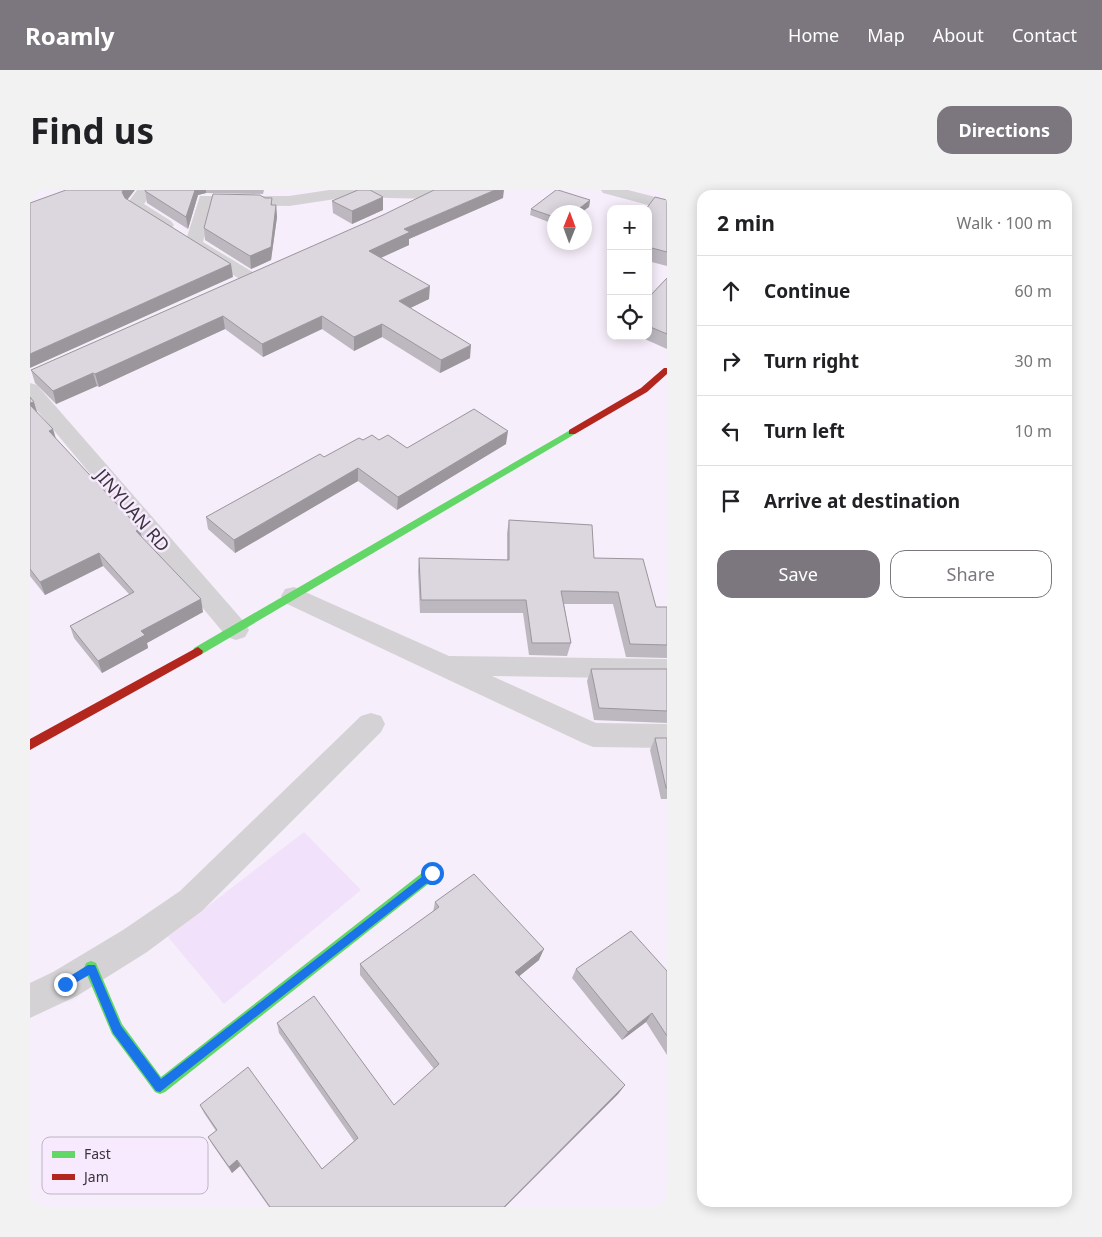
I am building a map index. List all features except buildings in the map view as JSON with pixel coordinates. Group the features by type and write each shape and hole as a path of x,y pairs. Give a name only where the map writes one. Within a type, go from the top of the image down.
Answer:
{"street":[{"path":"146,190 134,205 250,278"},
{"path":"609,190 667,205"},
{"path":"194,243 206,200 289,201 349,192 437,192"},
{"path":"408,206 437,192"},
{"path":"30,745 236,630 644,390 667,370"},
{"name":"JINYUAN RD","path":"30,389 236,630"},
{"path":"294,596 593,735 667,736"},
{"path":"442,665 667,669"},
{"path":"30,1001 65,984 135,941 191,900 371,724"},
{"path":"91,968 117,1029 160,1087 432,873"}],"shaded area":[{"path":"304,832 361,890 224,1004 168,937"}],"traffic: fast":[{"path":"198,651 572,432"},
{"path":"91,968 117,1029 160,1087 432,873"}],"traffic: jam":[{"path":"572,432 644,390 667,370"},
{"path":"30,745 198,651"}],"route":[{"path":"65,984 91,968 117,1029 160,1087 432,873"}]}
